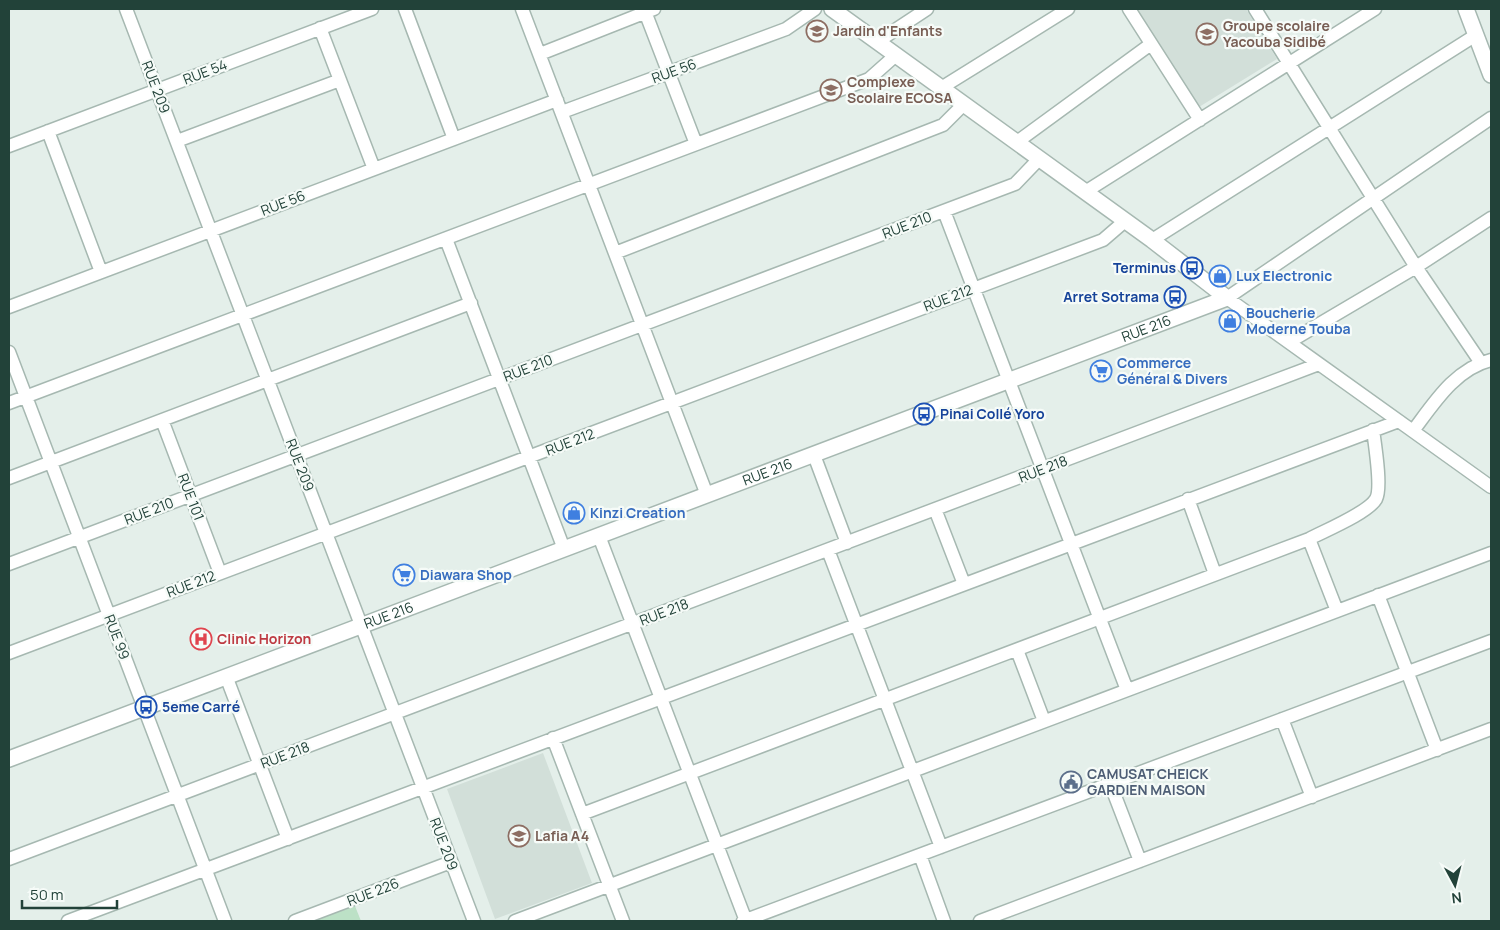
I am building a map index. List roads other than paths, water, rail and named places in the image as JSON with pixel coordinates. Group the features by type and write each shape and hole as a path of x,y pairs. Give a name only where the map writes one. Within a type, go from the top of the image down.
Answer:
{"street":[{"name":"RUE 209","path":"126,9 474,921"},
{"name":"RUE 54","path":"9,146 372,9"},
{"path":"405,9 454,139"},
{"path":"522,9 708,495"},
{"name":"RUE 56","path":"562,112 786,29 815,9"},
{"path":"832,9 1152,240 1227,298 1491,487"},
{"path":"877,42 927,9"},
{"path":"941,88 1068,9"},
{"path":"1129,9 1200,120"},
{"path":"1255,9 1416,267 1486,361 1456,378 1441,394 1413,431"},
{"path":"1085,192 1375,9"},
{"path":"1466,9 1476,35 1487,50 1491,75"},
{"path":"540,54 648,10 696,144"},
{"path":"320,28 374,169"},
{"path":"1152,240 1476,35"},
{"path":"1017,142 1152,44"},
{"path":"9,404 869,79 896,55"},
{"path":"177,141 340,80"},
{"name":"RUE 56","path":"9,307 557,100"},
{"path":"615,253 943,125 964,104"},
{"name":"RUE 216","path":"9,759 1227,298 1491,118"},
{"path":"48,131 101,272"},
{"name":"RUE 210","path":"9,564 1015,184 1039,159"},
{"path":"944,211 1127,690"},
{"path":"1289,342 1416,267 1491,218"},
{"name":"RUE 212","path":"9,653 1103,240 1125,221"},
{"path":"446,238 564,549"},
{"path":"9,478 471,304"},
{"name":"RUE 99","path":"9,352 226,921"},
{"name":"RUE 218","path":"9,859 1319,364"},
{"name":"RUE 101","path":"162,420 220,573"},
{"path":"68,921 1398,421"},
{"path":"582,814 1309,539 1369,508 1376,499 1379,488 1373,430"},
{"path":"814,455 847,543"},
{"path":"1188,499 1215,574"},
{"path":"935,509 964,584"},
{"path":"599,536 745,921 1491,641"},
{"path":"1309,539 1337,611"},
{"path":"828,550 942,847"},
{"path":"515,921 1491,553"},
{"path":"1378,596 1437,750"},
{"path":"1017,650 1044,721"},
{"path":"226,676 288,838"},
{"path":"1282,719 1312,797"},
{"path":"980,921 1491,729"},
{"path":"553,738 623,921"},
{"path":"1110,783 1140,861"},
{"path":"920,855 944,921"},
{"name":"RUE 226","path":"295,921 451,862"}],"place":[{"name":"Jardin d'Enfants","path":"817,31"},
{"name":"Groupe scolaire Yacouba Sidibé","path":"1207,34"},
{"name":"Complexe Scolaire ECOSA","path":"831,90"},
{"name":"Terminus","path":"1192,268"},
{"name":"Lux Electronic","path":"1220,276"},
{"name":"Arret Sotrama","path":"1175,297"},
{"name":"Boucherie Moderne Touba","path":"1230,321"},
{"name":"Commerce Général & Divers","path":"1101,371"},
{"name":"Pinai Collé Yoro","path":"924,414"},
{"name":"Kinzi Creation","path":"574,513"},
{"name":"Diawara Shop","path":"404,575"},
{"name":"Clinic Horizon","path":"201,639"},
{"name":"5eme Carré","path":"146,707"},
{"name":"CAMUSAT CHEICK GARDIEN MAISON","path":"1071,782"},
{"name":"Lafia A4","path":"519,836"}]}
